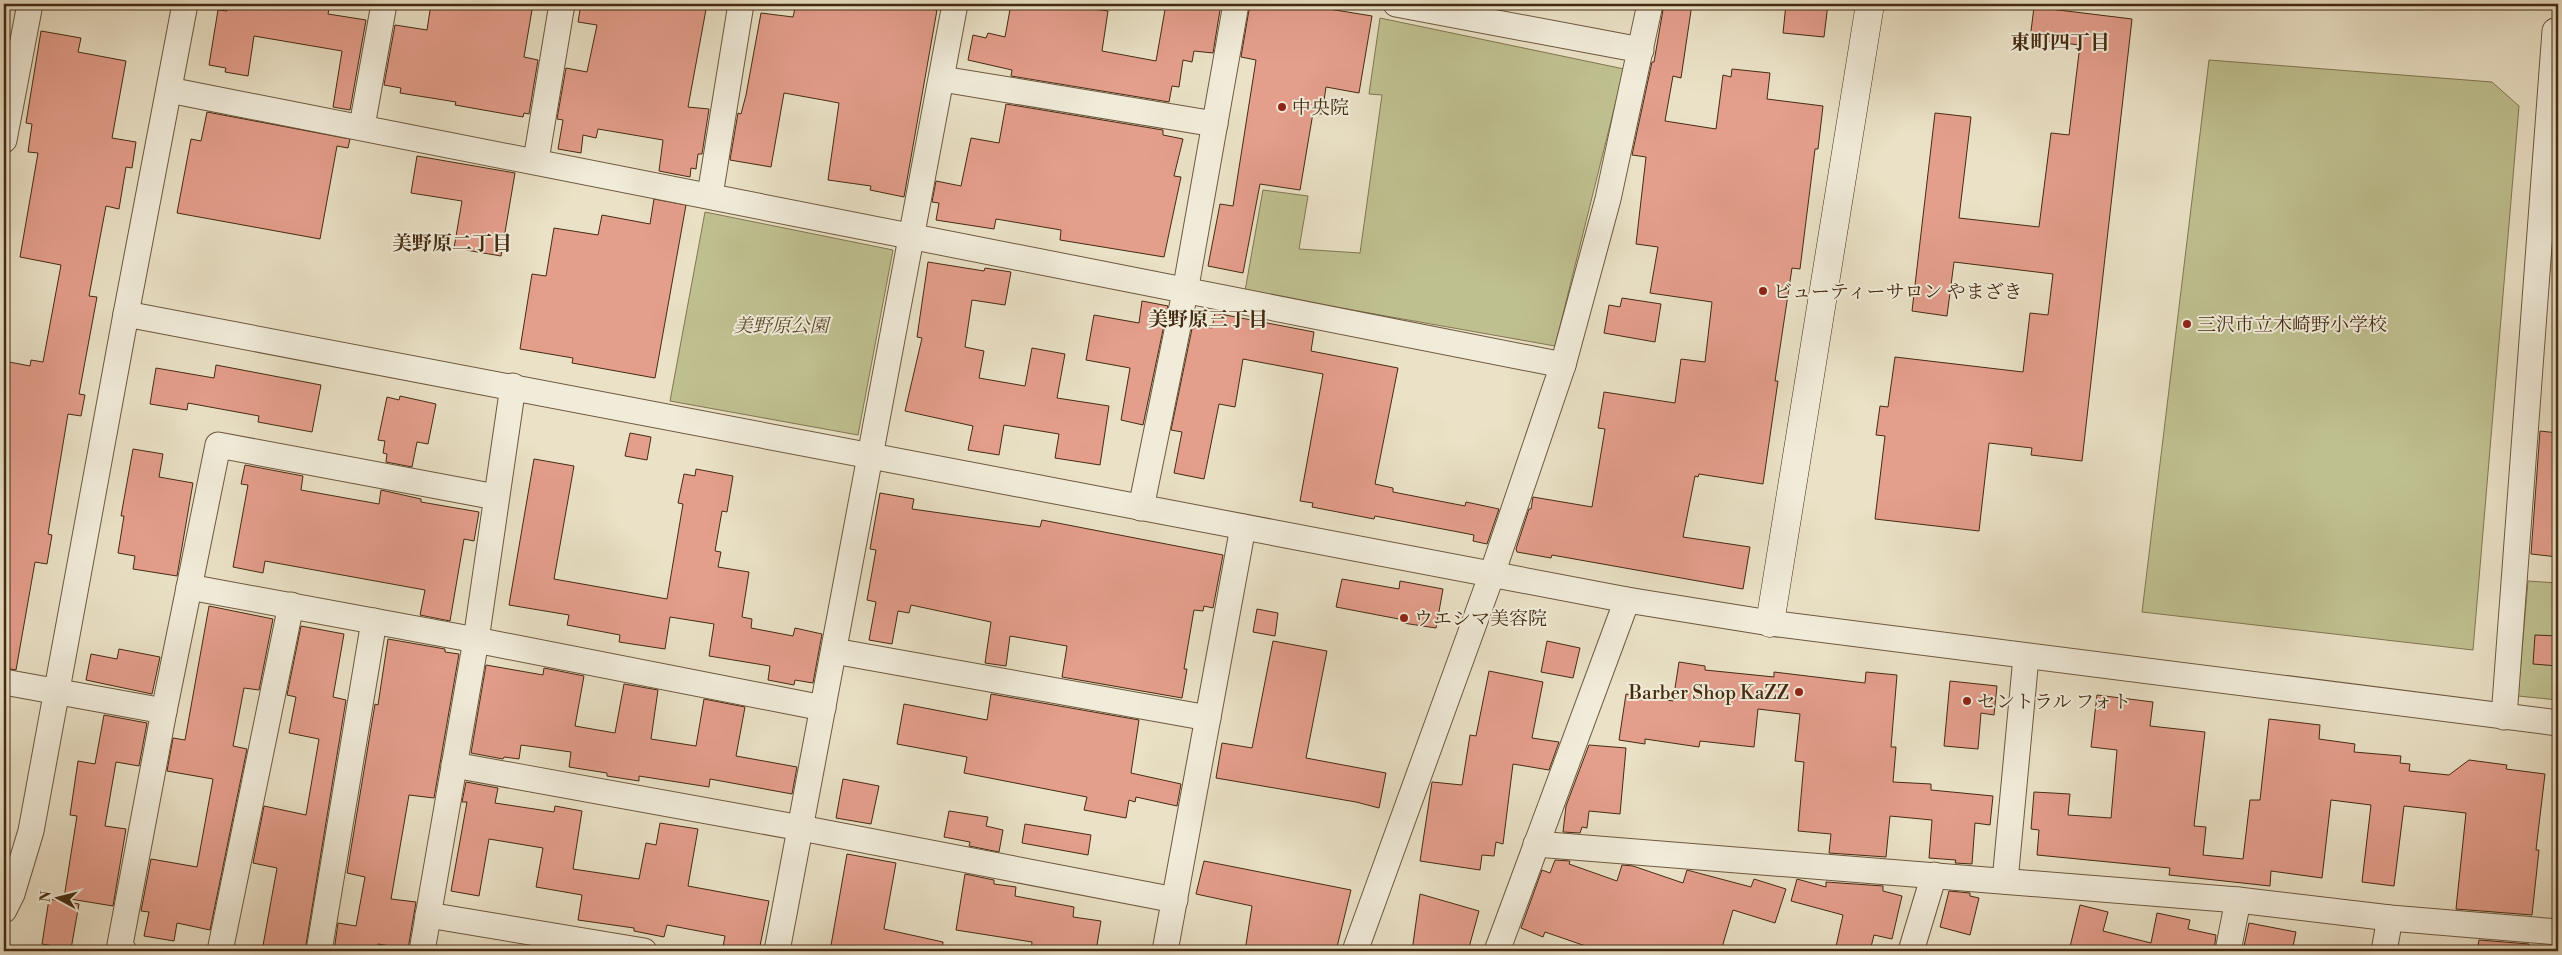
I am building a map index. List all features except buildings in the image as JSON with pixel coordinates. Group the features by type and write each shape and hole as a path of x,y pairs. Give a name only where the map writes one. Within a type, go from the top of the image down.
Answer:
{"street":[{"path":"4,140 30,4"},
{"path":"4,910 12,894 31,831 185,4"},
{"path":"362,126 384,4"},
{"path":"536,160 562,4"},
{"path":"710,195 741,4"},
{"path":"777,951 913,236 955,4"},
{"path":"1141,508 1185,292 1236,4"},
{"path":"1396,4 1641,50"},
{"path":"1355,951 1492,574 1563,365 1608,199 1650,4"},
{"path":"1770,623 1870,4"},
{"path":"2504,717 2555,32"},
{"path":"942,79 1215,124"},
{"path":"169,90 536,160 1185,292 1563,365"},
{"path":"126,314 871,454 1141,508 1627,600 1770,623 2558,724"},
{"path":"422,951 476,640 513,386"},
{"path":"124,951 119,950 188,588 218,445 496,497"},
{"path":"1165,951 1243,527"},
{"path":"188,588 291,605 823,708"},
{"path":"1496,951 1627,600"},
{"path":"220,951 291,605"},
{"path":"319,951 374,621"},
{"path":"834,651 1208,718"},
{"path":"2005,880 2026,657"},
{"path":"4,682 164,711"},
{"path":"454,765 801,828 1175,900"},
{"path":"1536,844 2238,900 2557,935"},
{"path":"1911,951 1934,875"},
{"path":"2228,951 2238,900"},
{"path":"428,915 644,951"},
{"path":"2384,951 2390,918"}],"green space":[{"path":"1380,18 1624,69 1555,346 1245,291 1263,190 1308,196 1299,249 1360,253 1382,95 1369,94"},
{"path":"2209,60 2492,82 2519,106 2473,650 2142,612"},
{"name":"美野原公園","path":"705,212 893,250 858,435 670,401"},
{"path":"2528,581 2558,583 2558,700 2518,696"}],"place":[{"name":"中央院","path":"1282,107"},
{"name":"ビューティーサロン やまざき","path":"1763,291"},
{"name":"三沢市立木崎野小学校","path":"2187,324"},
{"name":"ウエシマ美容院","path":"1404,618"},
{"name":"Barber Shop KaZZ","path":"1799,692"},
{"name":"セントラル フォト","path":"1967,701"}],"district":[{"name":"東町四丁目","path":"2060,42"},
{"name":"美野原二丁目","path":"452,243"},
{"name":"美野原三丁目","path":"1208,319"}]}
